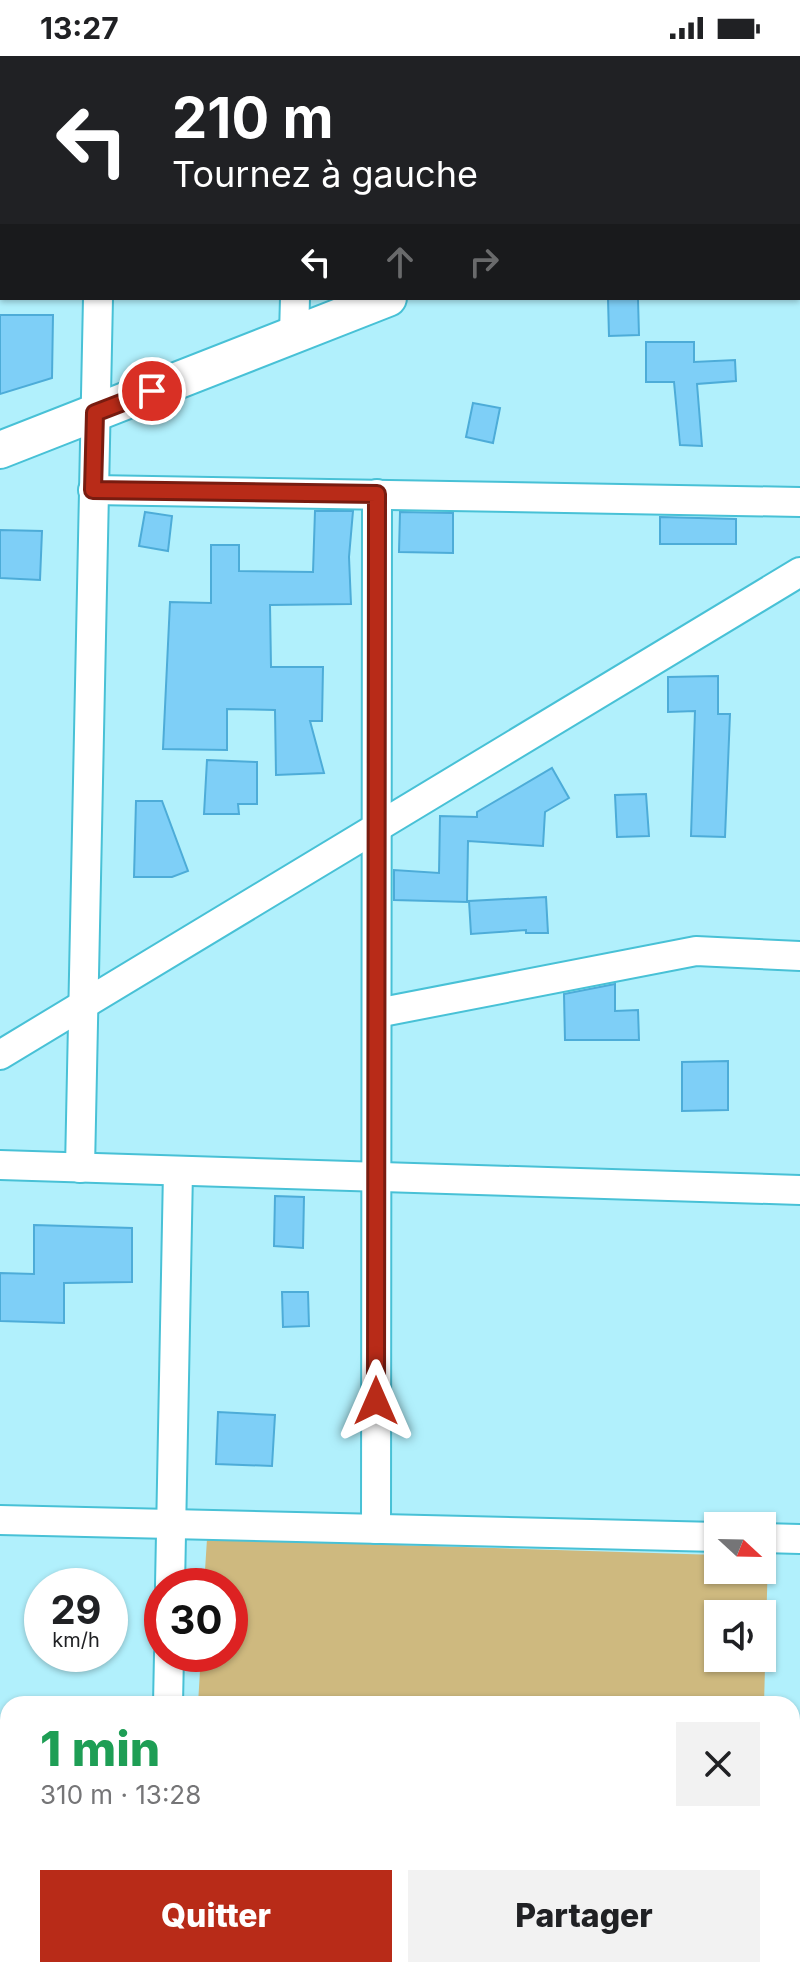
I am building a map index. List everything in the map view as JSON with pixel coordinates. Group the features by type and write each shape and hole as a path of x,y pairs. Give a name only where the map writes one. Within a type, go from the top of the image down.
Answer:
{"highway":[{"path":"800,1883 800,1933"}],"main road":[{"path":"0,450 383,300"}],"street":[{"path":"80,1168 98,300"},
{"path":"294,335 295,300"},
{"path":"93,490 800,502"},
{"path":"376,1529 377,494"},
{"path":"0,1055 800,572"},
{"path":"377,1013 696,951 800,956"},
{"path":"0,1165 800,1190"},
{"path":"171,1568 178,1171"},
{"path":"0,1520 704,1537"},
{"path":"776,1538 800,1539"},
{"path":"168,1696 169,1672"}],"shaded area":[{"path":"207,1539 704,1555 704,1584 767,1584 767,1600 704,1600 704,1672 765,1672 764,1696 198,1696 200,1672 248,1672 248,1568 205,1568"}],"building":[{"path":"608,300 638,300 639,335 609,336"},
{"path":"0,315 53,315 52,378 0,394"},
{"path":"646,342 694,342 694,362 735,360 736,381 697,384 702,446 680,445 674,382 646,382"},
{"path":"473,403 500,408 493,443 466,437"},
{"path":"315,511 353,511 349,557 351,604 270,605 271,667 323,667 322,721 310,721 324,773 276,775 275,710 227,709 227,750 163,749 170,602 211,603 211,545 239,545 239,571 313,572"},
{"path":"145,512 172,516 168,551 139,546"},
{"path":"400,512 453,513 453,553 399,552"},
{"path":"660,517 736,519 736,544 660,544"},
{"path":"0,530 42,531 40,580 0,578"},
{"path":"718,676 718,714 730,714 725,837 691,836 695,711 668,712 668,677"},
{"path":"207,760 257,762 257,804 238,804 239,814 204,814"},
{"path":"552,768 569,798 545,812 543,846 468,841 467,902 394,900 394,870 439,873 440,816 477,817 477,812"},
{"path":"646,794 649,836 617,837 615,795"},
{"path":"136,801 162,801 188,871 172,877 134,877"},
{"path":"546,897 548,933 526,933 526,930 471,934 469,901"},
{"path":"615,984 615,1011 638,1010 639,1040 565,1040 564,994"},
{"path":"728,1061 728,1110 682,1111 682,1062"},
{"path":"275,1196 304,1197 303,1248 274,1246"},
{"path":"34,1225 132,1228 132,1282 64,1283 64,1323 0,1321 0,1273 34,1274"},
{"path":"282,1292 308,1292 309,1326 283,1327"},
{"path":"218,1412 275,1415 272,1466 216,1464"}],"route":[{"path":"152,391 95,413 93,490 377,494 376,1401"}]}
